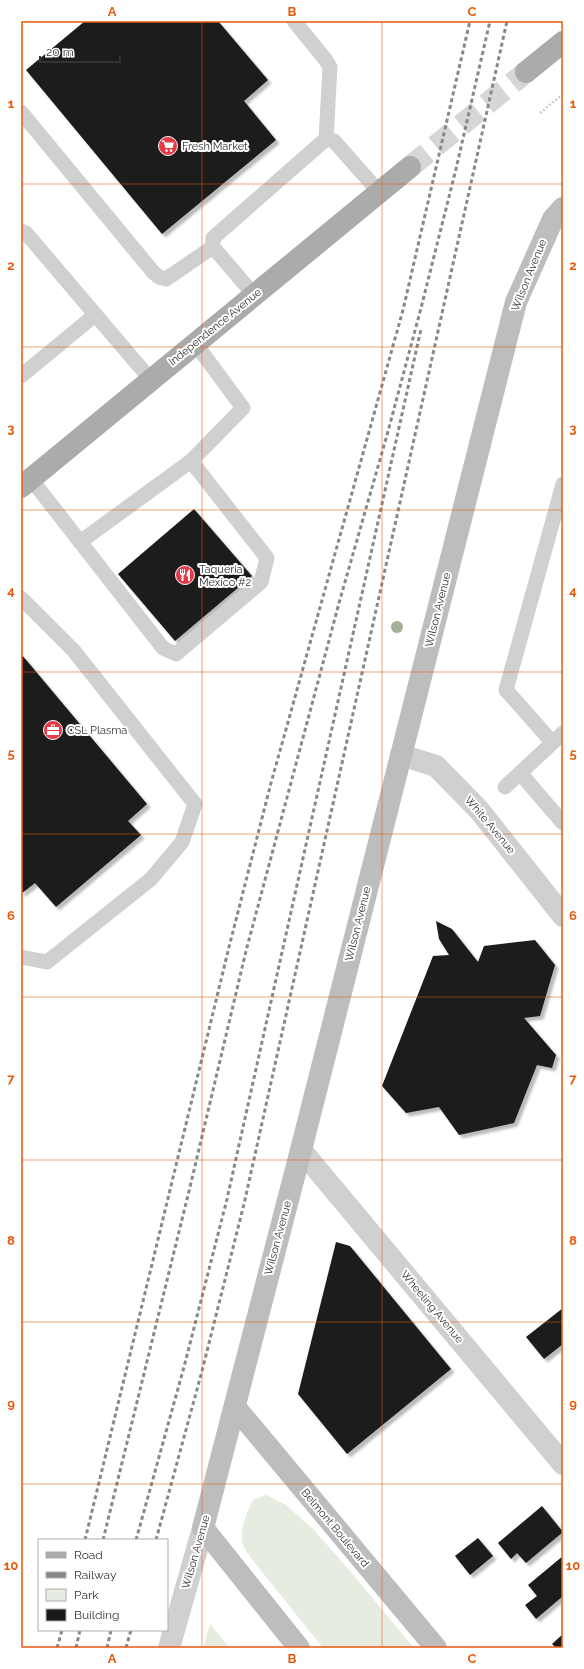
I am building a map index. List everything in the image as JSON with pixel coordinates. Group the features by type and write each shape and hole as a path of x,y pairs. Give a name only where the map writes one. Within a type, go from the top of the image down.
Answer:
{"main road":[{"path":"526,72 563,42"},
{"name":"Independence Avenue","path":"26,483 410,167"},
{"name":"Wilson Avenue","path":"203,1528 301,1150 516,302 553,219 563,208"},
{"name":"Belmont Boulevard","path":"235,1407 436,1648"},
{"path":"203,1528 299,1648"}],"street":[{"name":"White Avenue","path":"401,755 436,766 479,810 563,916"},
{"name":"Wheeling Avenue","path":"301,1150 563,1464"},
{"name":"Wilson Avenue","path":"169,1648 203,1528"}],"lane":[{"path":"254,295 212,247 213,238 326,139 330,67 294,21"},
{"path":"23,120 153,272 159,277 166,279 212,247"},
{"path":"326,139 334,141 379,192"},
{"path":"21,231 26,233 151,380"},
{"path":"24,368 95,315"},
{"path":"80,542 191,461 243,408 195,343"},
{"path":"26,483 80,542 163,648 176,654 261,582 267,558 191,461"},
{"path":"505,787 558,738 506,690 563,484"},
{"path":"21,598 74,651 195,804 182,842 151,879 47,962 21,957"},
{"path":"520,773 563,824"}],"path":[{"path":"540,113 563,94"}],"green space":[{"path":"266,1495 286,1505 313,1529 414,1648 323,1648 251,1558 244,1547 242,1535 248,1510 253,1500"},
{"path":"210,1624 230,1648 203,1648"}],"building":[{"path":"85,21 218,21 268,80 244,101 276,140 162,234 26,70"},
{"name":"Taqueria Mexico #2","path":"194,509 252,576 175,641 118,574"},
{"name":"CSL Plasma","path":"22,655 147,804 128,821 141,835 56,907 35,883 21,894"},
{"path":"436,921 452,929 478,962 484,946 535,940 555,965 540,1016 524,1018 556,1055 552,1068 537,1065 514,1123 459,1135 439,1107 406,1113 382,1086 433,956 449,955 439,939"},
{"path":"336,1242 350,1246 451,1369 347,1454 298,1394"},
{"path":"563,1308 563,1344 544,1359 526,1337"},
{"path":"542,1506 563,1532 526,1563 517,1553 511,1559 498,1543"},
{"path":"478,1538 493,1556 470,1575 455,1556"},
{"path":"563,1556 563,1596 536,1619 525,1605 537,1596 528,1585"},
{"path":"563,1634 563,1648 556,1648 552,1644"}],"tunnel":[{"path":"410,167 526,72"}],"railway":[{"path":"85,1539 229,947 271,783 403,310 470,21"},
{"path":"103,1539 190,1187 246,951 339,603 420,312 456,169 490,21"},
{"path":"156,1539 202,1371 244,1204 507,21"},
{"path":"136,1539 184,1367 227,1199 421,329"},
{"path":"57,1648 62,1631"},
{"path":"76,1648 80,1631"},
{"path":"107,1648 111,1631"},
{"path":"126,1648 131,1631"}],"place":[{"name":"Fresh Market","path":"168,146"},
{"name":"Taqueria Mexico #2","path":"185,575"},
{"name":"CSL Plasma","path":"53,730"}]}
